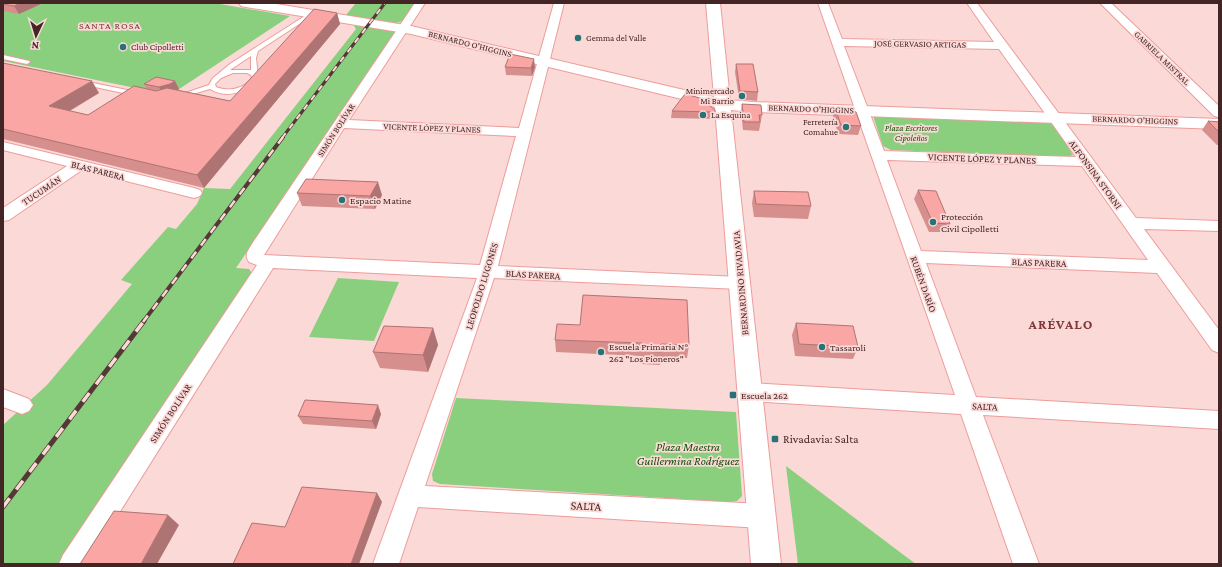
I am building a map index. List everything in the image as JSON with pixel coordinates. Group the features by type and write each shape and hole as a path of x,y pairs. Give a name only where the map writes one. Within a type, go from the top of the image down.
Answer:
{"main road":[{"name":"BERNARDO O'HIGGINS","path":"246,3 403,28 723,104 862,111 1219,124"},
{"name":"BERNARDINO RIVADAVIA","path":"713,3 766,564"}],"street":[{"name":"SIMÓN BOLÍVAR","path":"72,564 262,260 255,253 258,248 420,3"},
{"name":"LEOPOLDO LUGONES","path":"386,564 487,272 559,3"},
{"name":"RUBÉN DARÍO","path":"823,3 1026,564"},
{"name":"ALFONSINA STORNI","path":"972,3 1219,345"},
{"name":"GABRIELA MISTRAL","path":"1105,3 1219,113"},
{"name":"JOSÉ GERVASIO ARTIGAS","path":"837,42 1003,46"},
{"name":"VICENTE LÓPEZ Y PLANES","path":"339,124 524,132"},
{"name":"BLAS PARERA","path":"3,146 194,193"},
{"name":"VICENTE LÓPEZ Y PLANES","path":"878,155 1087,162"},
{"name":"TUCUMÁN","path":"3,216 78,165"},
{"path":"1131,223 1219,226"},
{"name":"BLAS PARERA","path":"915,256 1163,267"},
{"name":"BLAS PARERA","path":"262,260 740,283"},
{"name":"SALTA","path":"750,392 1219,420"},
{"name":"SALTA","path":"410,496 762,516"}],"lane":[{"path":"212,86 215,79 256,49 311,14"},
{"path":"290,27 298,30"},
{"path":"252,83 255,78 253,58 256,49"},
{"path":"3,57 27,62"},
{"path":"215,79 233,71 243,71 254,74"},
{"path":"212,86 216,90 228,91 239,89 252,83 262,75"},
{"path":"72,81 142,95"},
{"path":"172,98 212,86"}],"green space":[{"name":"Club Cipolletti","path":"3,3 214,3 290,16 170,95 3,61"},
{"path":"356,3 415,3 403,21 393,24 345,16"},
{"path":"356,24 395,32 236,268 249,269 252,273 61,564 3,564 3,425 47,385 132,284 121,280 168,227 176,229 197,204 204,188 230,189 356,29 354,26"},
{"name":"Plaza Escritores Cipoleños","path":"873,116 1050,123 1054,125 1073,155 1066,157 891,150 883,146"},
{"path":"338,278 399,282 374,341 309,337"},
{"name":"Plaza Maestra Guillermina Rodríguez","path":"456,398 736,412 742,496 737,501 730,502 440,484 433,481 432,474"},
{"path":"786,466 905,556 916,564 798,564"}],"building":[{"path":"3,3 20,3 14,6"},
{"path":"314,9 337,13 197,175 3,129 3,63 92,81 49,106 88,115 134,86 156,91 167,88 230,101"},
{"path":"510,54 534,59 531,68 505,67"},
{"path":"736,64 753,64 758,92 740,91"},
{"path":"156,77 175,81 159,87 144,84"},
{"path":"685,94 700,98 715,110 715,112 672,111"},
{"path":"742,104 761,105 762,115 759,115 760,122 744,122"},
{"path":"835,108 848,109 856,112 861,126 841,125"},
{"path":"1208,121 1219,122 1219,132"},
{"path":"306,179 378,182 370,196 297,193"},
{"path":"918,190 936,191 950,224 933,223"},
{"path":"754,191 808,192 811,206 756,204"},
{"path":"583,295 687,300 689,345 661,344 661,352 642,351 642,343 555,340 557,324 580,325"},
{"path":"796,323 853,326 858,347 799,344"},
{"path":"384,326 433,328 423,355 373,352"},
{"path":"305,400 378,405 372,421 298,416"},
{"path":"302,487 377,493 351,564 233,564 252,523 285,527"},
{"path":"114,511 168,515 141,564 80,564"}],"railway":[{"path":"282,138 385,3"},
{"path":"143,322 283,137"},
{"path":"3,507 144,321"}],"place":[{"name":"Gemma del Valle","path":"578,38"},
{"name":"Club Cipolletti","path":"123,47"},
{"name":"Minimercado Mi Barrio","path":"742,96"},
{"name":"La Esquina","path":"703,115"},
{"name":"Ferretería Comahue","path":"846,127"},
{"name":"Espacio Matine","path":"342,200"},
{"name":"Protección Civil Cipolletti","path":"933,222"},
{"name":"Tassaroli","path":"822,347"},
{"name":"Escuela Primaria N° 262 \"Los Pioneros\"","path":"601,352"},
{"name":"Escuela 262","path":"733,395"},
{"name":"Rivadavia: Salta","path":"775,439"}],"district":[{"name":"SANTA ROSA","path":"110,25"},
{"name":"ARÉVALO","path":"1061,324"}]}
